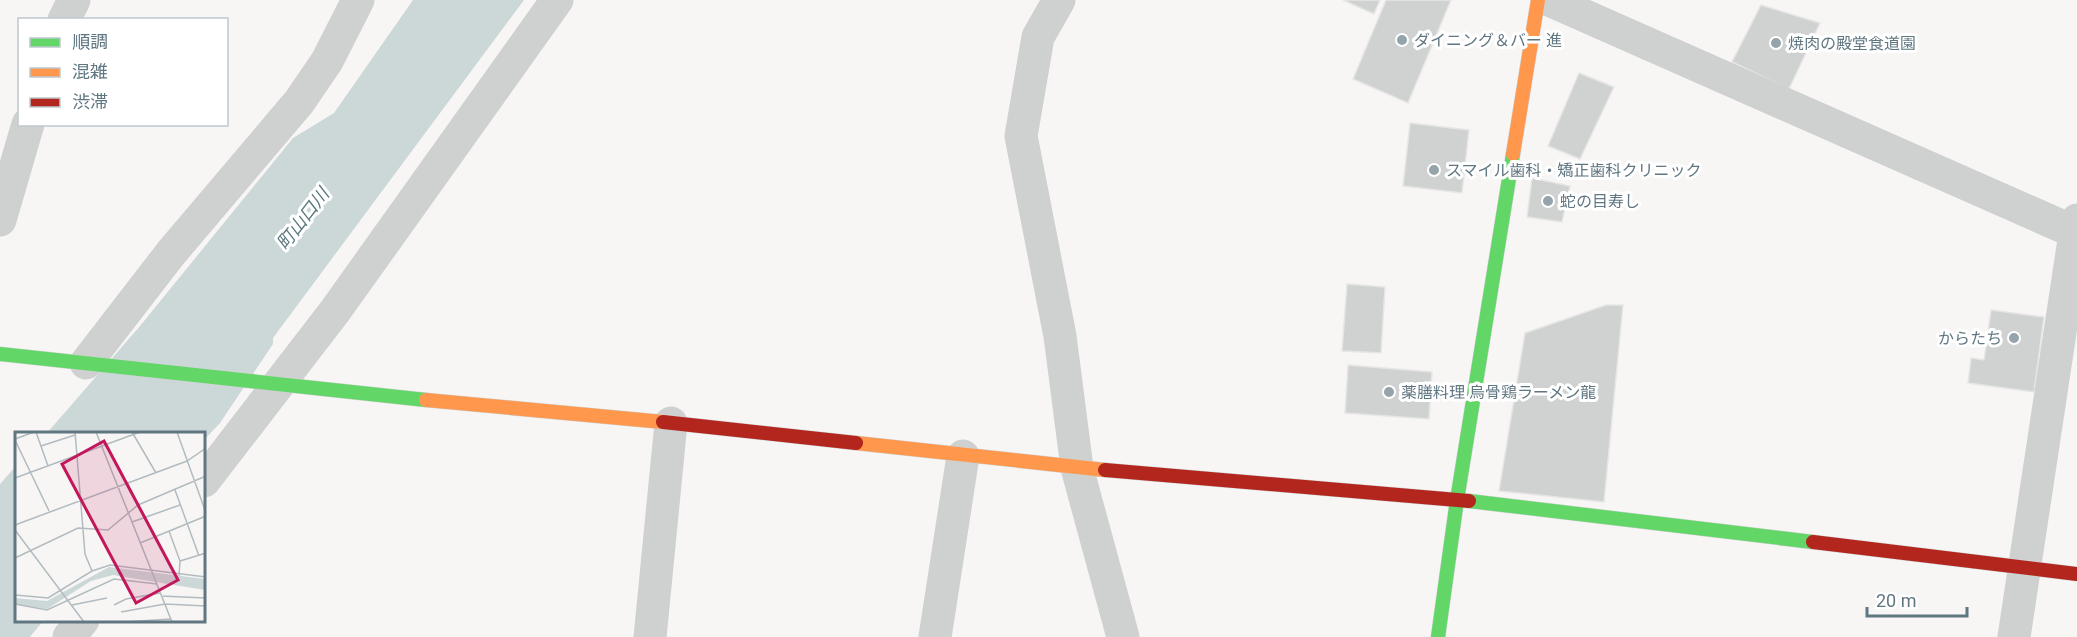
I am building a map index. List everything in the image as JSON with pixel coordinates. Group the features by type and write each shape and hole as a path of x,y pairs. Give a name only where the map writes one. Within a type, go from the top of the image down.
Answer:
{"street":[{"path":"65,18 74,0"},
{"path":"92,364 171,253 300,102 327,61 358,0"},
{"path":"206,478 272,385 557,0"},
{"path":"1059,0 1038,37 1021,136 1060,336 1077,468 1123,637"},
{"path":"1438,637 1456,500 1538,0"},
{"path":"1549,0 2076,228 2014,637"},
{"path":"0,220 26,126"},
{"path":"0,354 272,385 671,423 1077,468 1456,500 2077,574"},
{"path":"650,637 671,423"},
{"path":"935,637 963,456"},
{"path":"69,637 82,622"}],"water":[{"name":"町山口川","path":"413,0 524,0 273,338 273,344 220,423 206,438 206,432 48,432 140,326 293,138 334,113"},
{"path":"15,467 15,622 42,622 30,637 0,637 0,484"}],"building":[{"path":"1343,0 1380,0 1374,14"},
{"name":"ダイニング＆バー 進","path":"1386,0 1451,0 1408,103 1353,79"},
{"name":"焼肉の殿堂食道園","path":"1761,5 1820,23 1789,89 1732,62"},
{"path":"1579,73 1614,87 1580,159 1548,146"},
{"name":"スマイル歯科・矯正歯科クリニック","path":"1410,123 1469,130 1462,193 1403,186"},
{"name":"蛇の目寿し","path":"1532,178 1570,186 1562,222 1527,217"},
{"path":"1347,284 1385,287 1381,353 1342,351"},
{"path":"1606,305 1623,305 1604,502 1499,491 1525,333"},
{"name":"からたち","path":"1991,310 2044,317 2034,392 1968,383 1971,358 1984,360"},
{"name":"薬膳料理 烏骨鶏ラーメン龍","path":"1348,365 1432,372 1429,419 1345,413"}],"traffic: fast":[{"path":"1438,637 1457,500 1513,154"},
{"path":"0,354 426,400"},
{"path":"1469,501 1813,542"}],"traffic: slow":[{"path":"1513,154 1538,0"},
{"path":"426,400 663,422"},
{"path":"856,443 1105,470"}],"traffic: jam":[{"path":"663,422 856,443"},
{"path":"1105,470 1469,501"},
{"path":"1813,542 2077,574"}],"place":[{"name":"ダイニング＆バー 進","path":"1402,40"},
{"name":"焼肉の殿堂食道園","path":"1776,43"},
{"name":"スマイル歯科・矯正歯科クリニック","path":"1434,170"},
{"name":"蛇の目寿し","path":"1548,201"},
{"name":"からたち","path":"2014,338"},
{"name":"薬膳料理 烏骨鶏ラーメン龍","path":"1389,392"}]}
